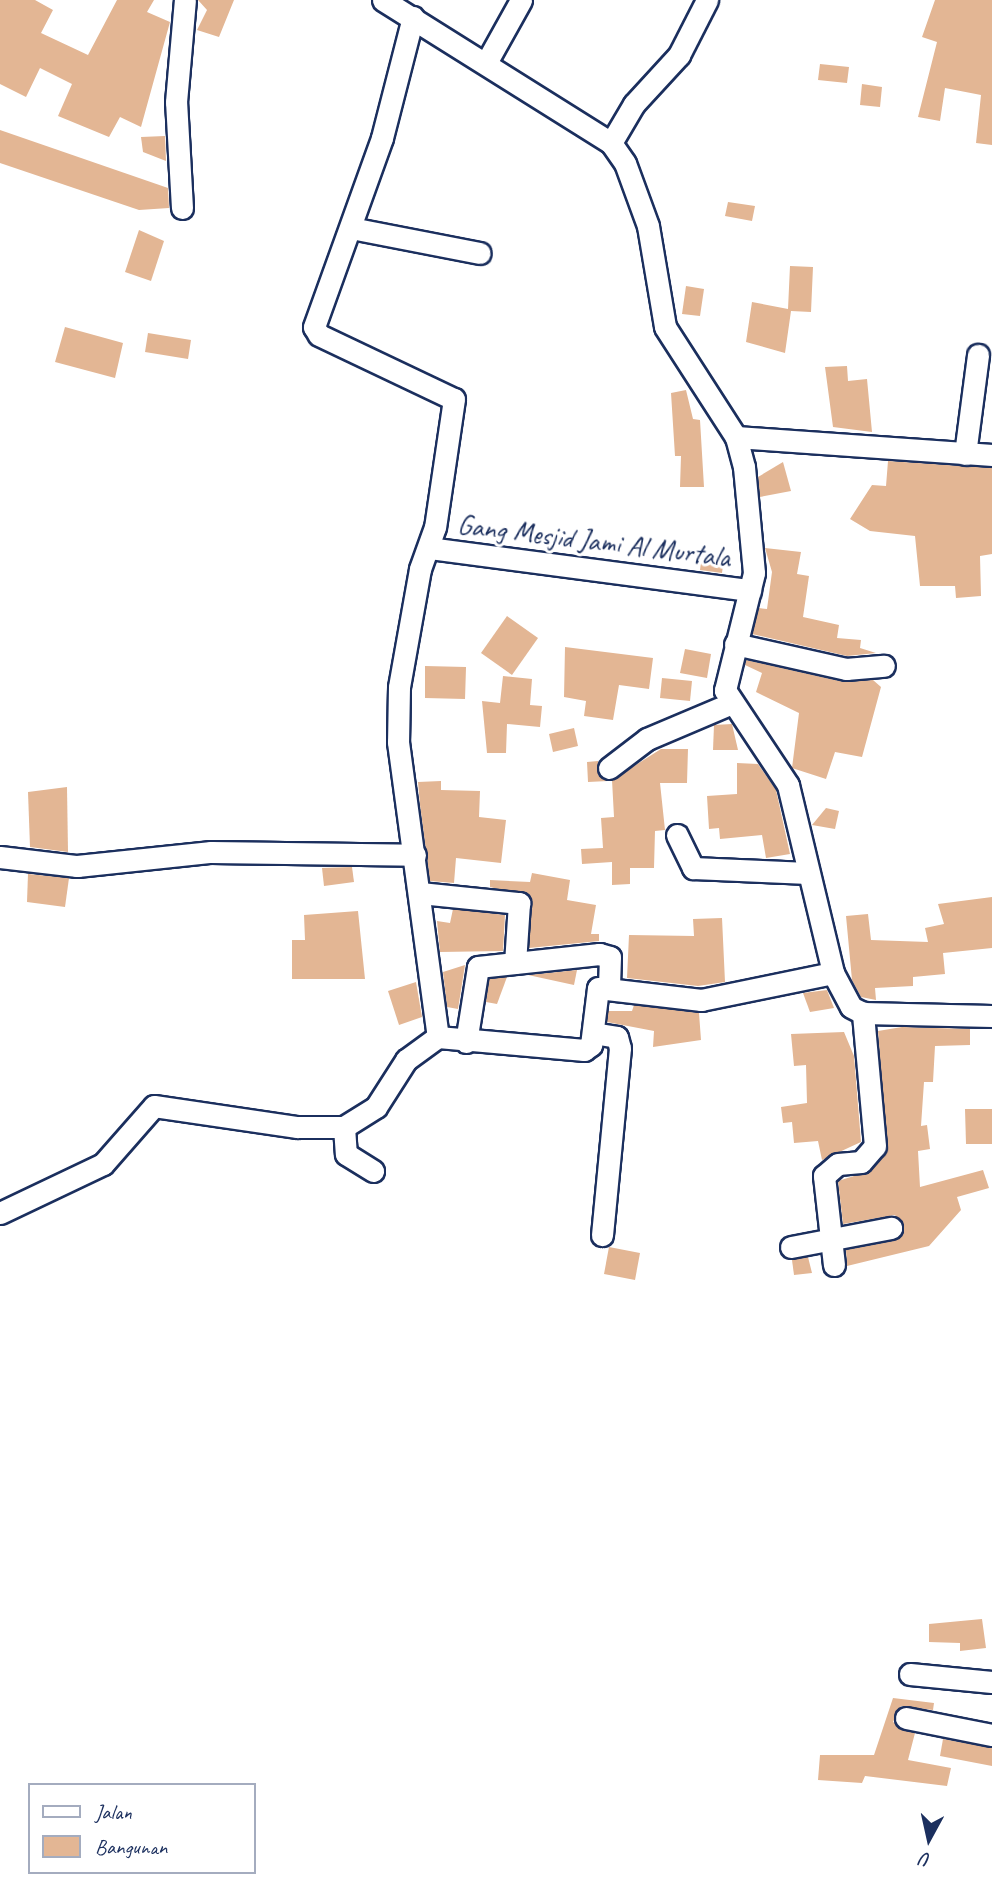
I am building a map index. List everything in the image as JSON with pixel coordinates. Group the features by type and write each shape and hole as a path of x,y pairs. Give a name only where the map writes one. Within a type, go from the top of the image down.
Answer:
{"street":[{"path":"182,208 176,102 185,0"},
{"path":"486,63 521,0"},
{"path":"611,143 634,104 679,55 706,0"},
{"path":"389,1 611,143 636,184 665,327 736,437 751,512 750,590 726,682 732,703 778,761 833,973 850,1007 863,1013 992,1016"},
{"path":"413,17 351,228 314,331 454,398 429,548 399,687 398,742 438,1037"},
{"path":"351,228 480,253"},
{"path":"965,454 978,355"},
{"path":"736,437 992,456"},
{"name":"Gang Mesjid Jami Al Murtala","path":"429,548 750,590"},
{"path":"735,644 846,668 884,666"},
{"path":"610,768 647,739 732,703"},
{"path":"677,835 693,867 808,873"},
{"path":"0,857 77,866 211,852 415,855"},
{"path":"420,893 519,902 515,963"},
{"path":"467,1042 478,967 610,957 609,987"},
{"path":"0,1213 103,1164 154,1106 297,1127 344,1127 376,1107 406,1060 438,1037 576,1051 589,1047 593,1033 593,994 609,987 701,1000 833,973"},
{"path":"834,1265 824,1176 838,1164 861,1162 875,1146 863,1013"},
{"path":"593,1033 617,1037 620,1048 602,1235"},
{"path":"344,1127 346,1154 373,1171"},
{"path":"791,1247 829,1236 891,1228"},
{"path":"909,1674 992,1682"},
{"path":"906,1718 992,1735"}],"building":[{"path":"0,0 35,0 53,10 41,33 88,55 117,0 154,0 147,12 170,22 141,127 120,117 109,137 58,116 72,84 40,68 26,97 0,84"},
{"path":"198,0 234,0 219,37 197,30 207,10"},
{"path":"935,0 992,0 992,145 976,143 981,95 945,88 940,121 918,117 937,42 922,37"},
{"path":"820,64 849,67 847,83 818,80"},
{"path":"862,84 882,87 880,107 860,105"},
{"path":"0,130 168,188 169,208 139,210 0,163"},
{"path":"165,136 166,161 143,152 141,137"},
{"path":"728,202 755,206 752,221 725,216"},
{"path":"139,230 164,241 151,281 125,272"},
{"path":"790,266 813,267 811,312 791,311 785,353 746,342 752,302 788,309"},
{"path":"686,286 704,289 700,316 682,314"},
{"path":"65,327 123,343 115,378 55,362"},
{"path":"148,333 191,340 188,359 145,352"},
{"path":"847,366 848,381 867,379 872,432 833,427 825,367"},
{"path":"686,390 693,419 700,420 704,487 680,487 681,456 675,456 671,393"},
{"path":"888,461 992,468 992,554 980,556 981,596 956,598 955,586 920,586 915,536 870,531 850,519 872,485 886,486"},
{"path":"783,462 791,491 760,497 758,477"},
{"path":"765,548 801,552 797,574 809,576 803,617 839,625 837,638 861,640 860,648 876,653 847,656 752,634 759,608 767,609 772,572"},
{"path":"702,553 724,556 722,573 700,570"},
{"path":"507,616 538,638 512,675 481,653"},
{"path":"565,647 653,658 649,689 619,685 613,720 584,716 586,701 564,697"},
{"path":"685,649 711,654 707,678 680,673"},
{"path":"746,660 844,682 873,680 881,687 862,757 835,752 826,779 792,768 799,713 756,692 762,673 745,665"},
{"path":"425,666 466,667 465,699 425,698"},
{"path":"503,676 532,679 530,705 542,706 540,727 507,724 506,753 487,753 482,701 500,703"},
{"path":"662,678 692,681 690,701 660,698"},
{"path":"732,724 738,750 713,750 714,725"},
{"path":"574,728 578,746 553,752 549,734"},
{"path":"661,749 688,749 687,783 660,783 665,830 655,831 654,868 630,868 630,884 612,885 612,862 582,864 581,849 603,848 601,818 614,817 612,780"},
{"path":"598,761 598,775 608,781 588,782 587,762"},
{"path":"737,763 758,764 776,790 790,854 766,858 762,835 720,839 719,828 709,829 707,796 737,794"},
{"path":"441,781 441,790 480,791 479,817 506,820 501,863 456,858 454,883 430,881 420,805 418,782"},
{"path":"67,787 68,852 30,847 28,792"},
{"path":"826,808 839,811 835,829 812,825"},
{"path":"352,867 354,882 324,886 322,868"},
{"path":"532,873 570,880 567,900 596,905 591,934 599,934 599,941 529,948 530,897 490,887 490,880 530,882"},
{"path":"28,874 69,878 65,907 27,902"},
{"path":"992,897 992,948 943,953 945,974 913,977 913,986 875,988 876,1000 861,997 852,980 846,916 868,914 871,940 928,942 925,928 944,924 938,904"},
{"path":"453,909 505,915 503,951 440,952 437,921 450,923"},
{"path":"358,911 365,979 292,979 292,940 305,940 304,915"},
{"path":"722,918 725,982 698,986 627,978 629,935 694,936 693,919"},
{"path":"465,965 458,1009 447,1007 443,972"},
{"path":"577,970 574,985 528,975"},
{"path":"507,977 497,1004 486,1002 489,979"},
{"path":"416,982 422,1017 399,1025 388,991"},
{"path":"827,990 834,1008 810,1012 803,993"},
{"path":"634,1005 699,1013 701,1040 653,1047 654,1031 607,1022 608,1011 632,1011"},
{"path":"902,1027 970,1029 970,1045 935,1046 933,1082 924,1082 921,1126 927,1125 930,1149 918,1151 920,1187 983,1170 989,1188 957,1197 961,1210 929,1246 847,1266 846,1250 893,1241 904,1232 895,1215 843,1224 838,1181 870,1171 887,1151 878,1031"},
{"path":"844,1032 854,1056 861,1142 822,1160 818,1141 794,1143 792,1122 783,1123 781,1107 807,1103 806,1065 794,1066 791,1034"},
{"path":"965,1109 992,1109 992,1144 966,1144"},
{"path":"609,1247 640,1253 635,1280 604,1274"},
{"path":"808,1257 812,1273 794,1275 792,1260"},
{"path":"982,1619 986,1648 960,1651 960,1643 929,1642 929,1624"},
{"path":"893,1698 934,1703 933,1710 901,1706 893,1722 915,1733 908,1760 951,1768 947,1786 865,1776 862,1783 818,1780 820,1755 874,1755"},
{"path":"943,1739 992,1748 992,1766 940,1756"}]}
